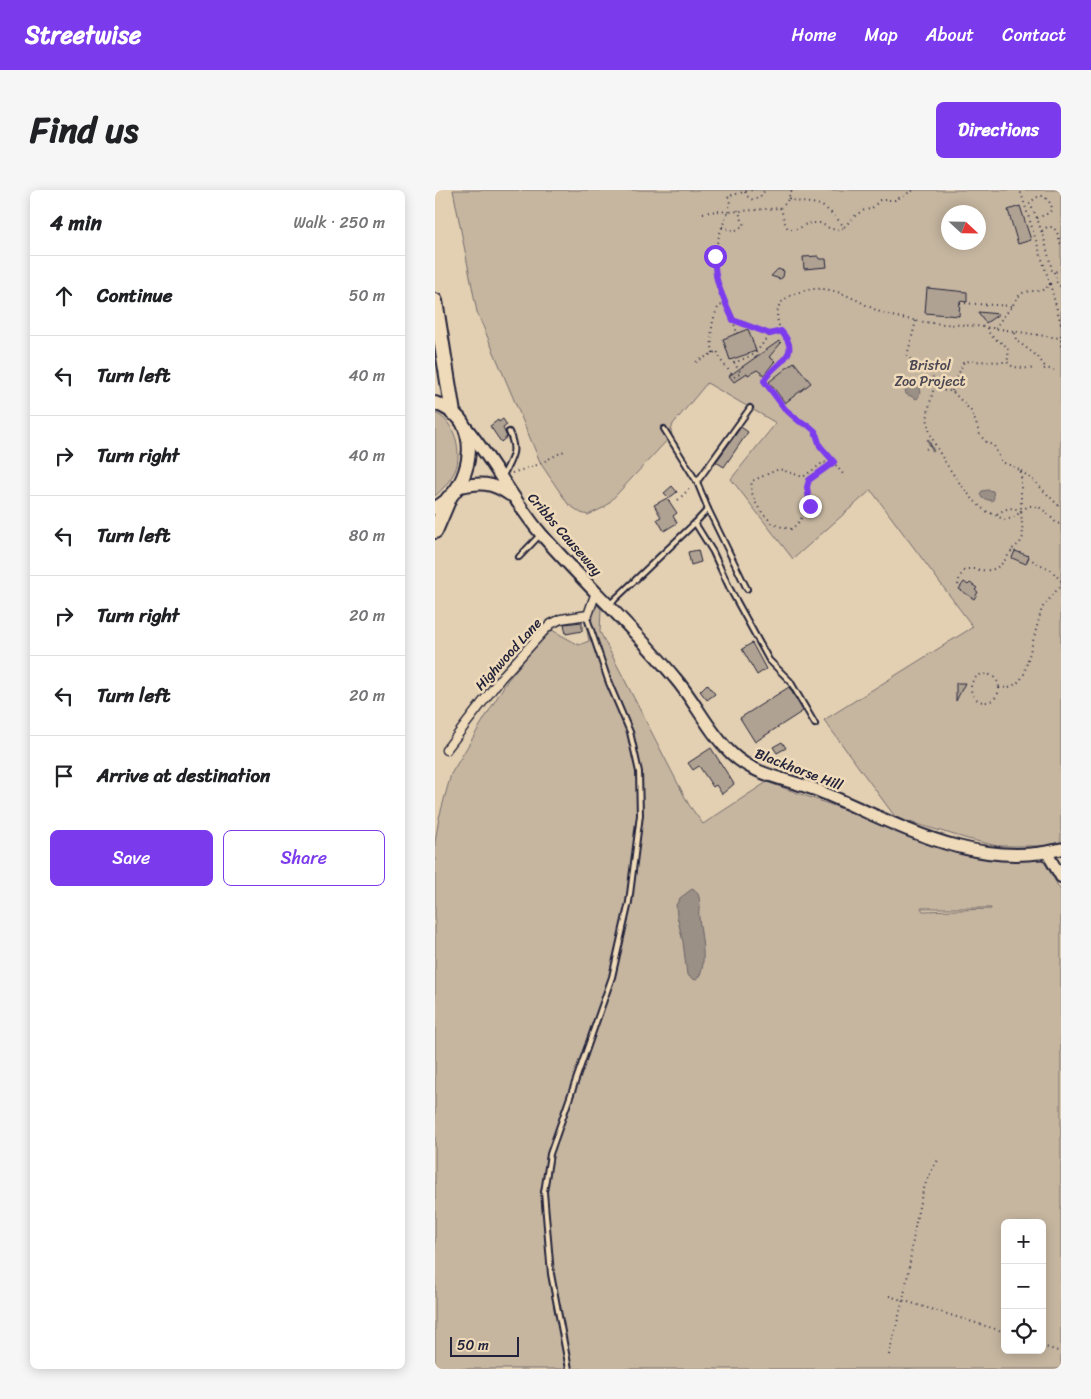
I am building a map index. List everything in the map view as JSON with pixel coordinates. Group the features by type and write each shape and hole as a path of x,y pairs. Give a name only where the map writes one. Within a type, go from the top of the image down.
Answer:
{"highway":[{"path":"435,301 457,417"},
{"path":"435,531 454,492"}],"main road":[{"path":"435,403 457,417 468,441 469,459 454,492 435,508"},
{"name":"Cribbs Causeway","path":"457,417 480,444 512,496 541,534 596,592"},
{"name":"Cribbs Causeway","path":"454,492 482,483 499,487 512,496"},
{"name":"Blackhorse Hill","path":"596,592 675,678 715,734 731,752 756,771 818,791 886,822 966,849 1008,855 1047,853 1061,849"}],"street":[{"path":"588,615 596,592"},
{"name":"Highwood Lane","path":"446,750 501,678 547,627 561,619 588,615"},
{"path":"1047,853 1061,878"}],"lane":[{"path":"697,482 750,408"},
{"path":"665,429 697,482 747,589"},
{"path":"502,477 514,451 515,444 509,432"},
{"path":"609,605 695,523 708,508"},
{"path":"695,523 713,552 730,589 769,660 790,681 815,724"},
{"path":"519,557 541,534"},
{"path":"569,1369 551,1274 544,1192 550,1154 612,977 629,902 640,815 639,772 630,732 609,683 587,618 588,615"}],"path":[{"path":"733,190 734,195"},
{"path":"737,333 716,279 714,269 715,256 730,203 728,196 752,190"},
{"path":"745,192 753,200 760,197 765,190"},
{"path":"703,212 780,208 786,203 792,190"},
{"path":"780,208 784,214 785,225 789,229 799,229 804,224 813,223 822,223 833,229 844,227 856,215 863,210 871,208 880,200 895,200 914,190"},
{"path":"1020,190 1061,324"},
{"path":"1037,218 1049,213 1051,209 1048,199 1044,196 1038,196 1031,204 1042,231 1052,270 1057,283 1061,287"},
{"path":"789,198 794,201 819,205 832,214 844,227"},
{"path":"722,227 735,231 744,225 738,210"},
{"path":"1042,231 1047,227 1053,227 1057,232 1061,245"},
{"path":"1054,272 1061,270"},
{"path":"996,329 999,321 1017,297 1024,292 1040,292 1050,284"},
{"path":"843,474 820,446 815,431 808,425 800,422 785,409 764,381 766,376 782,362 791,347 781,331 777,318 778,307 783,301 795,294 810,289 823,289 863,302 877,311 916,321 987,327 1015,333 1060,337 1061,346"},
{"path":"959,303 1012,306"},
{"path":"713,353 711,342 714,319 719,306 726,304"},
{"path":"733,320 770,334 781,331"},
{"path":"916,321 907,356 911,360 927,367 931,372 935,386 928,417 928,426 934,444 951,472 983,508 997,514 1003,520 1013,519 1026,507 1033,506 1044,509 1057,524 1061,523"},
{"path":"987,327 988,332 1008,348 1007,362"},
{"path":"1015,333 1016,340 1038,357 1045,368 1054,370"},
{"path":"695,362 717,351 722,362 734,377 741,373 734,363 755,354 770,334"},
{"path":"952,391 963,363 975,361 1007,362 1013,367 1035,369"},
{"path":"935,386 945,391 952,391 973,412 980,435 993,446 1002,462 1021,471 1033,480 1061,508"},
{"path":"927,448 934,444"},
{"path":"502,477 537,465 566,450"},
{"path":"830,465 824,462 803,477 779,469 773,470 752,481 753,498 774,524 791,529 810,506 807,487 809,480 830,465 834,462"},
{"path":"958,585 960,575 965,569 969,568 984,572 999,567 1006,560 1010,551 1020,543 1023,537 1021,471"},
{"path":"678,500 697,482"},
{"path":"997,514 1008,508 1021,511"},
{"path":"1010,551 1014,553"},
{"path":"1028,558 1051,570 1061,581"},
{"path":"999,688 1010,688 1021,680 1042,608 1061,585"},
{"path":"985,674 995,678 999,688 995,698 985,702 975,698 971,688 975,678 985,674"},
{"path":"889,1355 902,1300 918,1210 932,1170 939,1159"},
{"path":"889,1296 1001,1331"},
{"path":"1046,1347 1061,1352"}],"green space":[{"name":"Bristol Zoo Project","path":"453,190 1061,190 1061,842 1045,846 997,846 896,818 824,720 973,627 871,490 793,559 731,479 776,423 707,383 673,424 672,435 605,507 588,515 581,513 568,504 541,464 477,312"},
{"path":"435,413 448,423 452,430 458,455 453,475 435,496"},
{"path":"588,600 594,602 601,609 600,632 689,805 703,824 767,782 980,858 1043,860 1061,891 1061,1369 435,1369 435,842 439,818 451,774 507,681 550,629 579,645 589,641 584,615","holes":["921,908 991,908 923,911"]}],"shaded area":[{"path":"907,383 918,384 920,392 917,399 906,394"},
{"path":"982,491 993,491 994,498 992,501 982,498 980,494"},
{"path":"692,889 696,891 700,900 699,914 703,951 702,969 700,976 695,980 687,975 676,905 680,898"}],"building":[{"path":"1020,206 1031,240 1018,244 1008,210"},
{"path":"818,256 819,259 826,259 827,267 804,269 803,257"},
{"path":"778,269 784,271 783,277 780,279 771,276"},
{"path":"927,288 967,292 967,302 960,301 959,316 925,313"},
{"path":"978,312 999,314 986,323"},
{"path":"748,329 756,351 730,360 723,339"},
{"path":"779,341 781,343 769,357 775,361 764,375 757,370 748,375 747,373 734,382 729,376"},
{"path":"794,362 811,383 785,403 769,382"},
{"path":"503,419 507,425 503,428 507,437 501,442 490,426"},
{"path":"741,427 748,432 724,467 716,462"},
{"path":"672,486 677,492 669,498 664,493"},
{"path":"667,498 677,513 673,516 677,523 664,531 657,519 661,517 654,505"},
{"path":"698,550 701,562 691,565 688,552"},
{"path":"1015,551 1029,556 1026,564 1012,558"},
{"path":"964,582 968,585 970,583 977,588 975,590 978,592 974,599 959,589"},
{"path":"582,622 582,631 566,634 564,624"},
{"path":"752,643 766,669 757,675 742,649"},
{"path":"956,683 965,683 956,701"},
{"path":"707,684 715,694 707,700 700,691"},
{"path":"789,687 803,711 755,742 740,718"},
{"path":"782,742 786,748 777,753 773,747"},
{"path":"711,748 734,784 722,794 716,785 713,787 699,766 693,770 688,763"}],"waterway":[{"path":"928,440 933,451"}],"route":[{"path":"715,256 714,269 716,279 733,320 770,334 781,331 791,347 782,362 766,376 764,381 785,409 800,422 808,425 815,431 820,446 834,462 809,480 807,487 810,506"}]}
